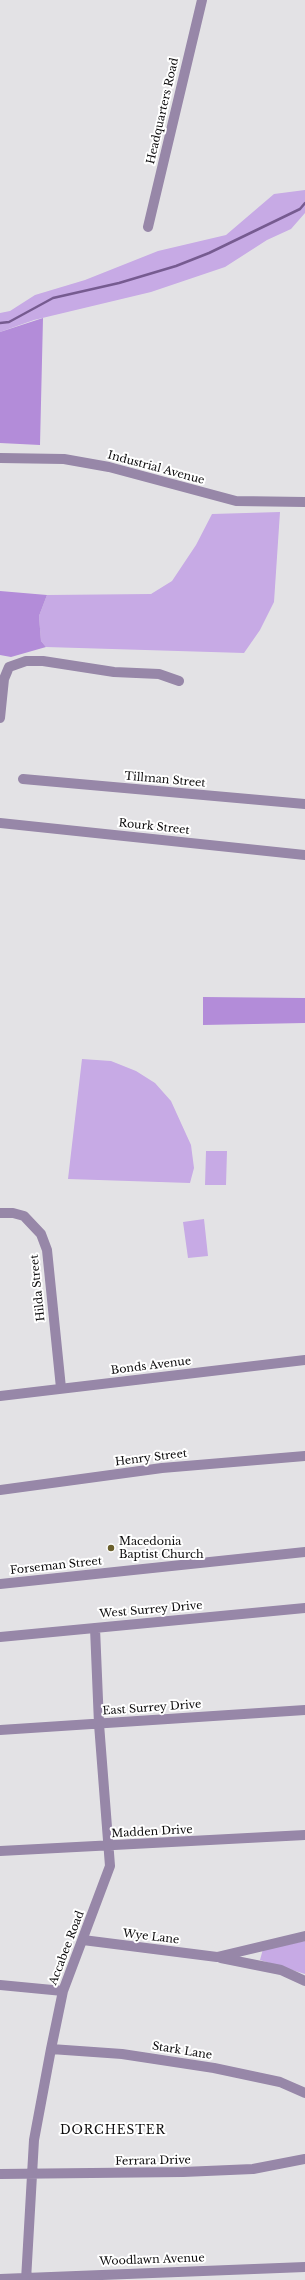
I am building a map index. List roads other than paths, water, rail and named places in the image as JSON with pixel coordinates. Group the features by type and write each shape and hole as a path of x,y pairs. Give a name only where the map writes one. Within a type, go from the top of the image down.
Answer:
{"street":[{"name":"Headquarters Road","path":"148,227 202,0"},
{"name":"Industrial Avenue","path":"0,458 64,459 109,467 236,501 305,502"},
{"path":"0,718 4,679 9,667 26,661 43,661 114,672 159,674 179,681"},
{"name":"Tillman Street","path":"23,779 305,804"},
{"name":"Rourk Street","path":"0,824 305,855"},
{"name":"Hilda Street","path":"0,1213 13,1213 24,1216 41,1234 46,1250 61,1388"},
{"name":"Bonds Avenue","path":"0,1396 305,1360"},
{"name":"Henry Street","path":"0,1490 162,1468 305,1456"},
{"name":"Forseman Street","path":"0,1584 305,1552"},
{"name":"West Surrey Drive","path":"0,1637 305,1608"},
{"name":"Accabee Road","path":"26,2278 34,2140 51,2049 63,1992 110,1866 110,1846 99,1724 95,1628"},
{"name":"East Surrey Drive","path":"0,1730 305,1710"},
{"name":"Madden Drive","path":"0,1851 305,1835"},
{"name":"Wye Lane","path":"217,1957 305,1936"},
{"name":"Wye Lane","path":"83,1940 217,1957 280,1970 305,1981"},
{"path":"0,1985 63,1992"},
{"name":"Stark Lane","path":"51,2049 122,2054 214,2068 280,2082 305,2094"},
{"name":"Ferrara Drive","path":"0,2174 31,2172 183,2172 253,2169 305,2159"},
{"name":"Woodlawn Avenue","path":"0,2279 305,2267"}],"waterway":[{"path":"0,323 9,322 53,298 119,283 176,266 209,253 300,209 305,203"}],"place":[{"name":"Macedonia Baptist Church","path":"111,1548"}],"district":[{"name":"DORCHESTER","path":"113,2131"}]}
